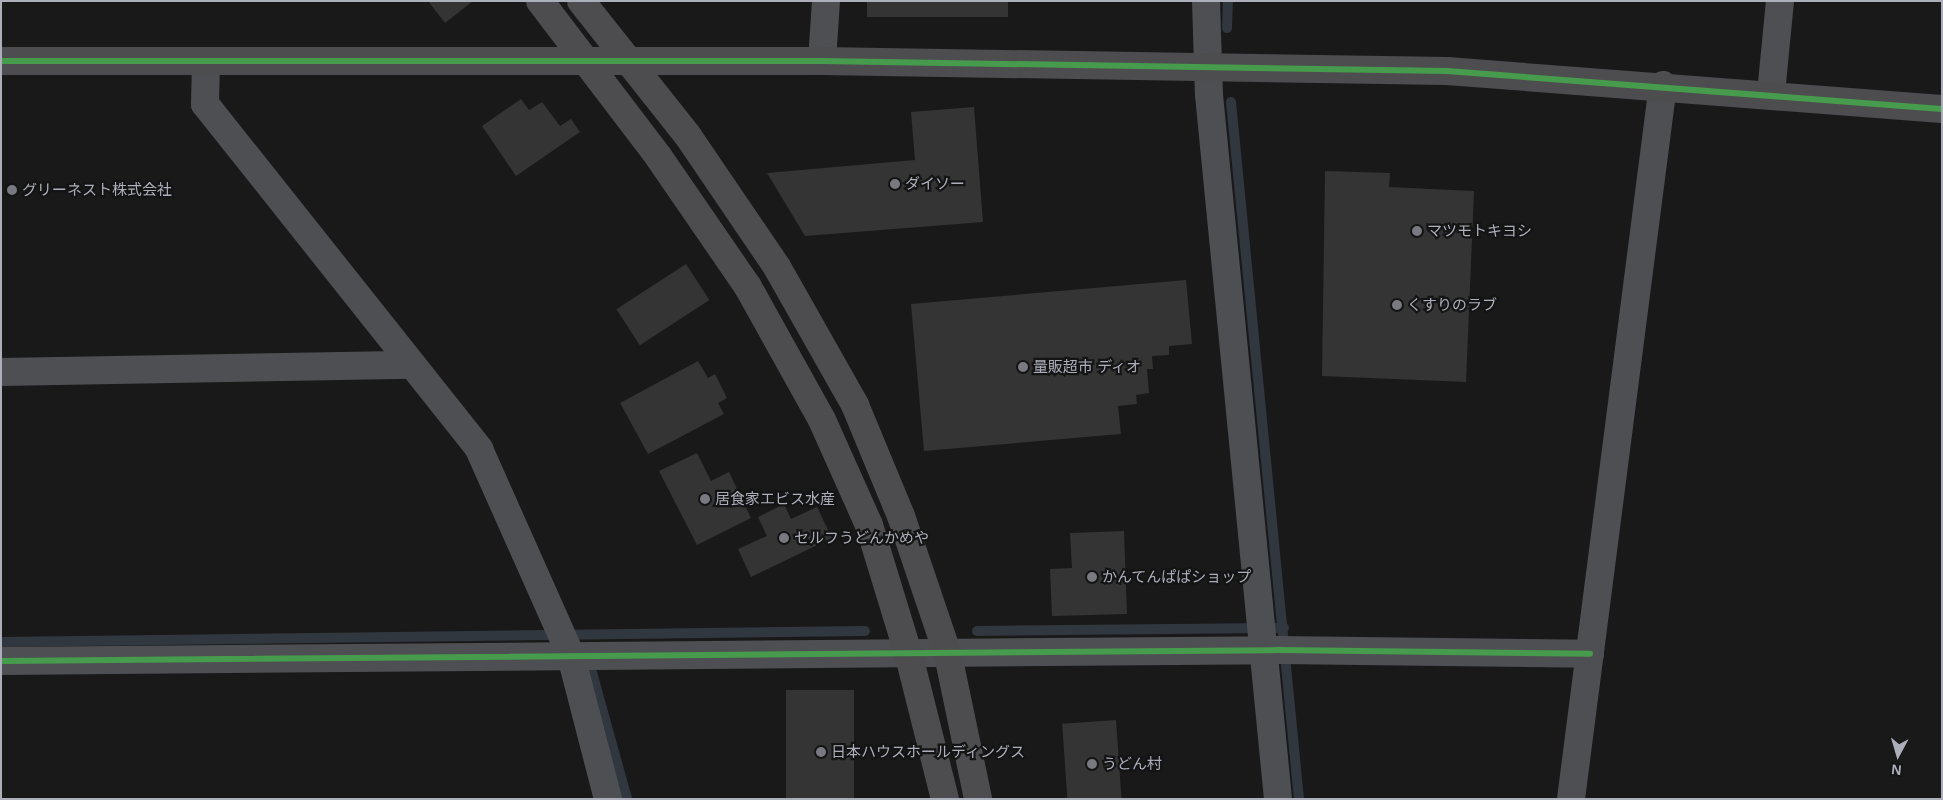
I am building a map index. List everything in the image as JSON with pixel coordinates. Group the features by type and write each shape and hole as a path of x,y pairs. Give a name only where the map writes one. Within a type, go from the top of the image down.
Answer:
{"street":[{"path":"540,1 586,60 748,287 822,420 869,525 909,656 945,799"},
{"path":"581,1 688,136 778,267 855,405 901,516 948,655 978,799"},
{"path":"822,61 826,1"},
{"path":"1206,1 1208,68 1272,641 1278,799"},
{"path":"1771,93 1780,1"},
{"path":"1,62 822,61 1447,72 1771,93 1942,109"},
{"path":"206,62 205,104 479,449 574,648 608,799"},
{"path":"1571,799 1663,85"},
{"path":"1,372 412,365"},
{"path":"1,661 574,648 909,656 1272,641 1590,654"}],"building":[{"path":"428,1 473,1 445,23"},
{"path":"867,1 1008,1 1008,17 867,17"},
{"path":"521,99 529,110 542,102 560,126 571,119 580,132 516,176 482,126"},
{"path":"974,107 983,222 805,236 767,173 915,160 911,112"},
{"name":"くすりのラブ","path":"1325,171 1390,173 1389,187 1474,191 1466,382 1322,376"},
{"path":"686,264 709,300 640,345 616,309"},
{"path":"1186,280 1192,344 1169,346 1169,355 1152,356 1153,369 1147,369 1149,393 1136,395 1137,404 1118,406 1121,434 924,451 911,304"},
{"path":"698,361 708,378 715,374 727,398 718,403 724,414 648,454 620,403"},
{"path":"697,453 711,481 729,472 751,518 697,545 659,471"},
{"path":"784,504 791,519 817,507 832,538 751,577 738,549 767,536 758,517"},
{"path":"1124,531 1127,614 1052,616 1050,569 1072,568 1070,533"},
{"path":"786,690 854,690 854,799 786,799"},
{"path":"1116,720 1122,799 1067,799 1062,724"}],"waterway":[{"path":"1227,28 1228,1"},
{"path":"1231,102 1299,799"},
{"path":"977,631 1284,628"},
{"path":"1,642 865,631"},
{"path":"588,658 627,799"}],"cycle path":[{"path":"1,61 822,61 1447,71 1942,109"},
{"path":"1,661 1278,650 1590,654"}],"place":[{"name":"ダイソー","path":"895,184"},
{"name":"グリーネスト株式会社","path":"12,190"},
{"name":"マツモトキヨシ","path":"1417,231"},
{"name":"くすりのラブ","path":"1397,305"},
{"name":"量販超市 ディオ","path":"1023,367"},
{"name":"居食家エビス水産","path":"705,499"},
{"name":"セルフうどんかめや","path":"784,538"},
{"name":"かんてんぱぱショップ","path":"1092,577"},
{"name":"日本ハウスホールディングス","path":"821,752"},
{"name":"うどん村","path":"1092,764"}]}
